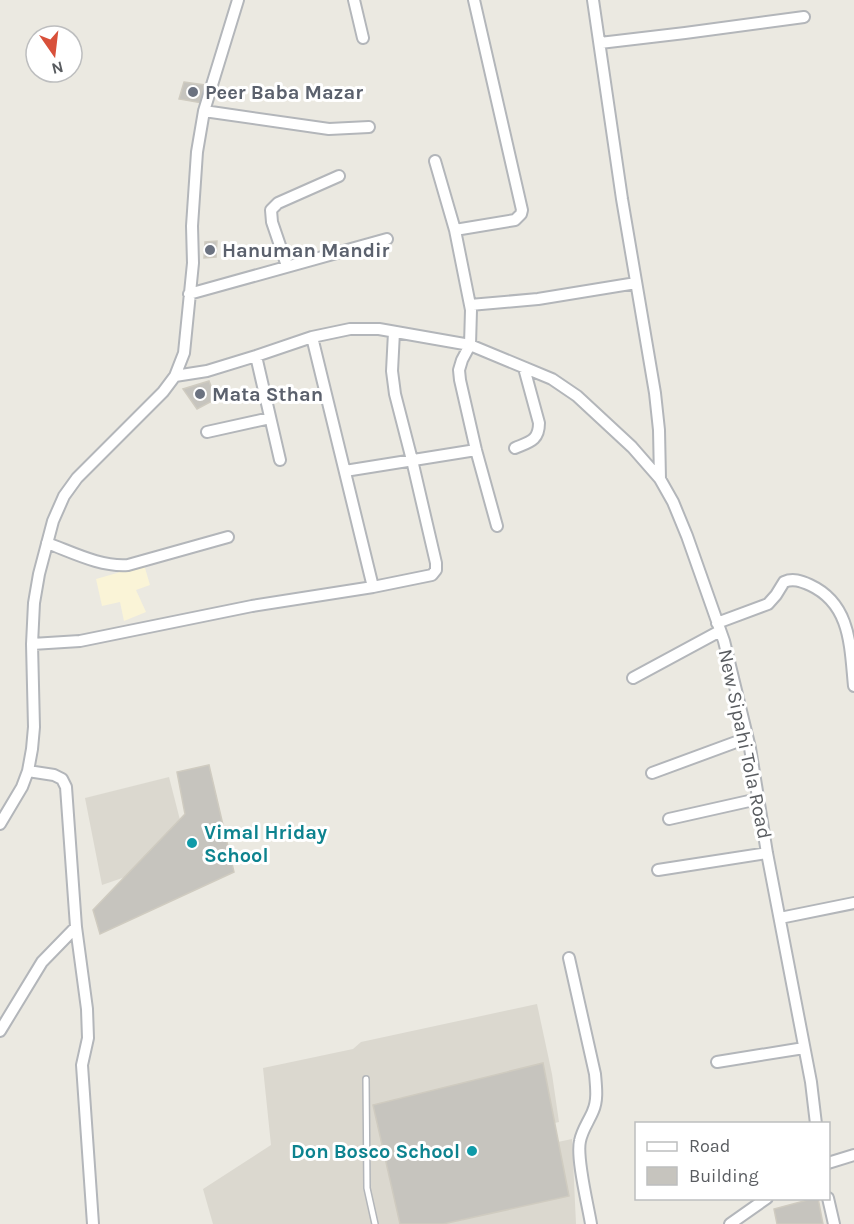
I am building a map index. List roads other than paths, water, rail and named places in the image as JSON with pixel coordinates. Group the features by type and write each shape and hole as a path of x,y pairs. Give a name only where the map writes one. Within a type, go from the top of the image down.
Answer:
{"street":[{"path":"0,824 28,771 32,749 34,603 53,521 64,496 77,478 163,392 175,376 184,353 193,263 192,226 196,152 204,111 238,0"},
{"path":"354,0 363,38"},
{"path":"455,230 515,220 522,210 474,0"},
{"path":"593,0 622,199 655,393 659,430 660,479"},
{"path":"600,43 804,17"},
{"path":"204,111 329,129 369,127"},
{"path":"435,161 455,230 471,310 470,345 459,370 476,450 497,526"},
{"path":"286,266 272,222 271,210 278,203 339,176"},
{"path":"189,294 387,238"},
{"path":"470,305 538,299 636,283"},
{"name":"New Sipahi Tola Road","path":"175,376 207,371 312,337 350,329 379,329 470,345 552,379 578,396 632,447 660,479 673,502 687,536 719,627 747,738 811,1082 816,1122"},
{"path":"32,645 80,641 252,606 426,578 432,575 436,570 412,460 394,394 392,371 394,332"},
{"path":"312,337 373,587"},
{"path":"256,356 280,460"},
{"path":"515,448 534,439 539,432 539,423 524,368"},
{"path":"207,432 270,418"},
{"path":"345,471 476,450"},
{"path":"47,543 116,566 128,565 228,537"},
{"path":"633,678 719,627 768,604 784,582 790,579 800,580 817,588 835,603 846,627 850,644 854,686"},
{"path":"652,773 747,738"},
{"path":"28,771 54,775 62,779 66,787 76,927 87,1009 88,1038 82,1065 93,1224"},
{"path":"669,819 758,799"},
{"path":"658,870 767,853"},
{"path":"780,918 854,903"},
{"path":"0,1030 42,962 76,927"},
{"path":"569,958 597,1090 595,1109 584,1127 579,1143 591,1224"},
{"path":"717,1062 804,1048"},
{"path":"830,1162 854,1155"},
{"path":"730,1224 764,1200"},
{"path":"828,1200 834,1224"}],"lane":[{"path":"366,1079 367,1188 375,1224"}],"place":[{"name":"Peer Baba Mazar","path":"193,92"},
{"name":"Hanuman Mandir","path":"210,250"},
{"name":"Mata Sthan","path":"200,394"},
{"name":"Vimal Hriday School","path":"192,843"},
{"name":"Don Bosco School","path":"472,1151"}]}
